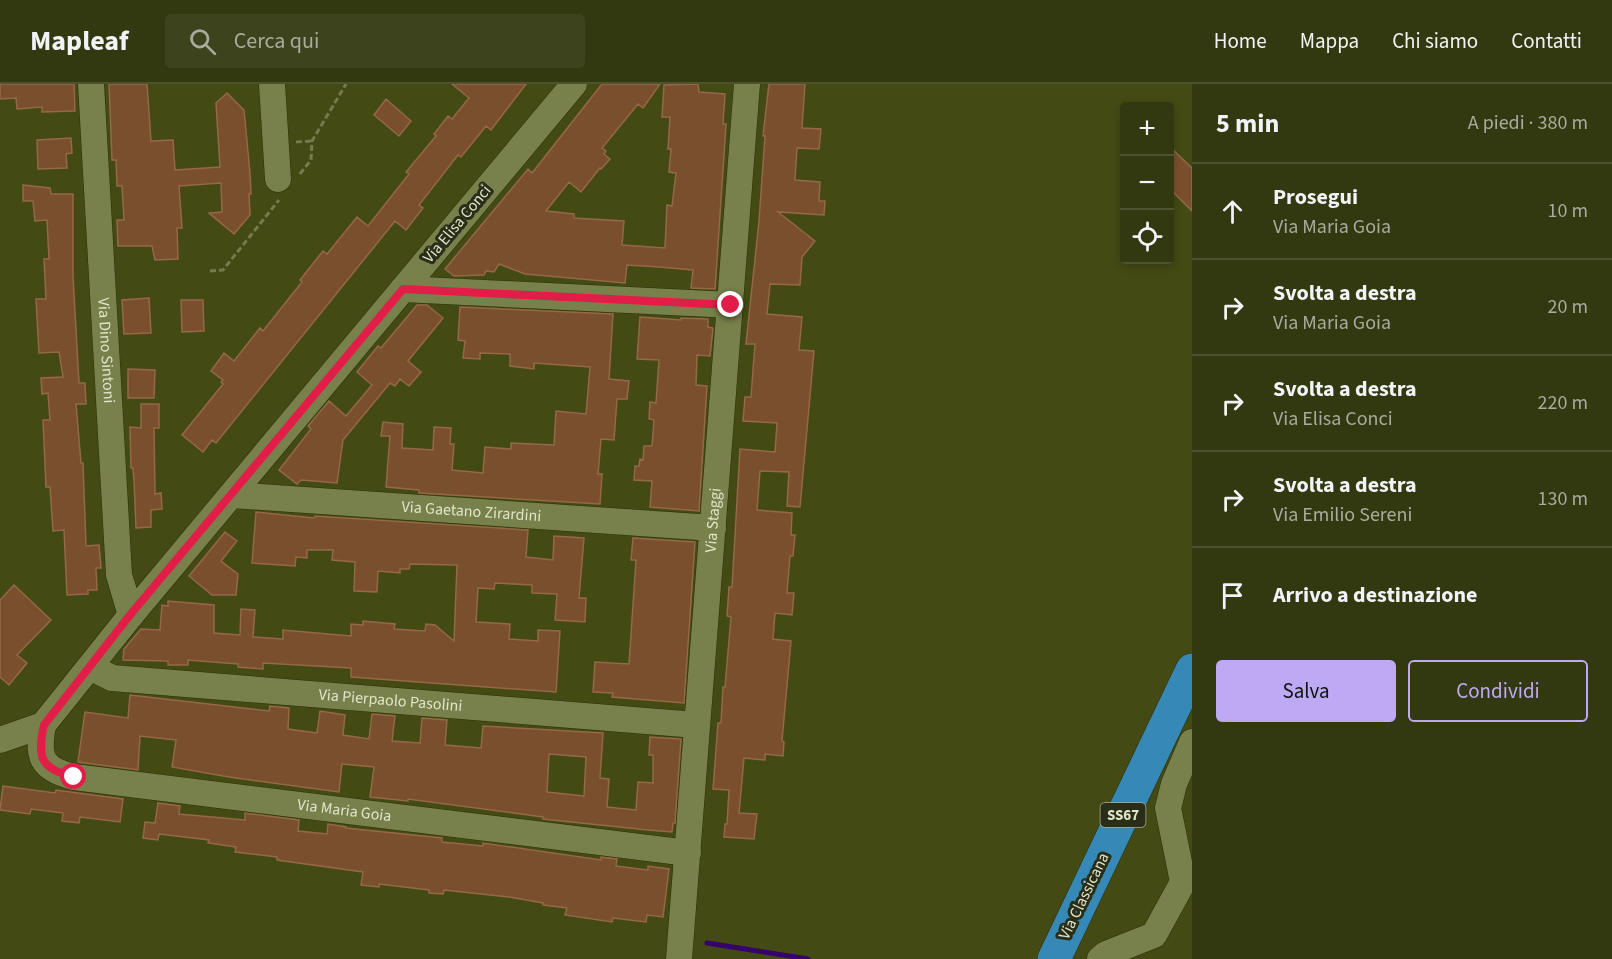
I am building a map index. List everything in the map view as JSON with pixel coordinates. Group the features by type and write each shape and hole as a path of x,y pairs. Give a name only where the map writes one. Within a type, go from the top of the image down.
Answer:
{"highway":[{"name":"Via Classicana","path":"1054,959 1192,670"},
{"name":"Via Classicana","path":"1074,959 1192,711"}],"street":[{"name":"Via Dino Sintoni","path":"91,84 119,575 130,615"},
{"path":"272,84 278,179"},
{"name":"Via Elisa Conci","path":"44,725 130,615 574,84"},
{"name":"Via Staggi","path":"679,959 747,84"},
{"path":"403,289 731,305"},
{"name":"Via Gaetano Zirardini","path":"232,495 712,528"},
{"name":"Via Pierpaolo Pasolini","path":"90,667 112,678 696,725"},
{"path":"0,740 44,725"},
{"name":"Via Maria Goia","path":"44,725 39,747 45,763 57,773 74,777 688,853"},
{"path":"1100,959 1106,954 1154,935 1182,882 1168,808 1173,784 1192,742"}],"building":[{"path":"0,84 74,84 75,111 42,112 42,107 17,109 16,98 0,99"},
{"path":"109,84 147,84 151,141 173,140 175,170 220,167 216,103 227,93 244,110 250,173 250,215 234,234 209,213 222,212 221,183 179,186 182,228 177,228 178,259 155,260 152,246 118,246 117,220 124,220 122,186 117,186 116,160 112,160"},
{"path":"452,84 526,84 491,130 486,126 461,157 458,155 419,205 423,208 406,230 395,221 216,443 212,440 203,452 182,435 223,384 221,382 223,380 211,371 224,353 234,361 260,328 263,331 323,251 327,254 357,217 368,226 409,174 406,172 436,136 434,134 448,116 452,119 469,98"},
{"path":"602,84 660,84 643,108 638,104 602,148 606,151 604,154 610,159 581,192 569,182 546,211 574,214 574,218 624,221 622,245 665,248 667,205 672,206 676,173 669,172 670,117 662,117 664,85 698,84 699,92 725,94 723,124 726,124 715,289 691,288 693,270 659,267 627,265 625,283 525,274 499,264 494,272 486,271 484,275 454,276 445,269 528,169 532,173"},
{"path":"769,84 805,84 802,128 821,129 819,149 797,148 795,180 820,182 819,201 825,201 824,215 778,212 815,241 802,257 800,285 770,284 767,314 802,317 799,350 814,351 800,507 787,506 789,472 760,471 757,510 792,513 791,535 795,535 793,556 790,556 787,593 794,593 792,615 775,613 773,639 791,641 782,741 784,742 783,756 765,754 765,760 744,758 739,813 757,814 754,839 724,837 729,790 713,789 718,723 721,723 731,617 727,616 729,587 732,587 740,449 775,452 777,423 743,421 745,397 751,397 755,344 746,344 759,221 765,136 763,136"},
{"path":"386,99 411,121 399,136 374,115"},
{"path":"71,138 72,153 66,154 67,168 38,169 37,140"},
{"path":"1174,151 1192,168 1192,211 1174,193"},
{"path":"23,185 50,188 51,194 73,194 73,276 79,383 85,383 86,404 76,404 81,463 83,463 86,546 99,545 101,568 96,568 97,590 88,590 88,594 67,595 64,530 53,531 50,487 46,487 43,420 50,420 48,393 42,394 41,378 63,377 59,352 39,353 36,299 46,299 44,259 49,259 47,220 35,221 33,201 23,201"},
{"path":"149,298 151,333 124,334 122,300"},
{"path":"181,300 203,300 204,331 182,332"},
{"path":"417,305 427,305 443,318 408,361 421,372 409,386 400,379 395,386 390,383 343,440 337,483 301,480 297,484 279,470 311,429 308,426 329,401 346,416 372,385 357,372 378,346 381,348"},
{"path":"460,307 613,314 609,379 629,381 627,399 617,399 614,440 601,439 598,474 602,474 600,504 419,493 419,490 386,487 390,436 381,436 383,422 403,424 402,448 433,450 434,427 451,428 450,444 454,444 452,470 483,473 485,447 511,449 511,443 554,445 556,411 586,414 590,367 534,363 534,369 510,366 510,354 480,353 480,359 463,358 465,341 458,340"},
{"path":"640,317 708,319 708,327 713,328 710,356 697,355 696,385 707,386 699,511 650,507 652,481 634,480 635,466 639,466 640,459 643,460 644,446 652,446 654,420 649,419 650,402 656,403 659,360 637,359"},
{"path":"128,369 155,370 154,398 128,398"},
{"path":"141,404 159,404 159,428 154,428 155,494 161,493 162,509 151,510 151,527 136,528 130,427 141,428"},
{"path":"256,512 314,518 315,516 528,530 526,557 553,560 554,536 584,538 579,598 586,598 585,622 555,620 557,594 532,593 532,585 495,583 494,589 478,588 476,622 510,624 509,639 538,641 538,630 560,631 556,692 351,677 351,668 263,663 263,669 238,667 238,664 188,660 188,665 168,665 168,661 123,660 124,649 141,629 160,630 162,605 168,606 168,601 214,605 214,633 240,635 241,609 255,610 253,637 283,639 283,630 351,636 351,624 363,625 363,621 395,624 394,629 425,631 426,624 435,625 454,641 457,565 410,564 409,569 400,569 400,573 378,571 377,592 354,591 355,562 332,560 333,550 307,550 307,558 296,557 295,566 252,563"},
{"path":"225,532 237,541 221,561 238,574 236,595 212,595 189,576"},
{"path":"633,538 695,542 684,703 612,697 613,693 593,692 595,662 629,664 636,560 631,560"},
{"path":"14,585 51,620 17,655 27,663 9,685 0,677 0,600"},
{"path":"130,695 269,711 270,706 289,708 288,729 317,733 320,711 345,715 343,735 369,739 372,714 395,716 392,741 420,743 422,718 447,720 445,745 481,748 483,726 603,733 600,778 609,779 607,807 636,810 638,782 653,783 653,755 649,755 650,737 681,739 675,823 673,823 672,832 648,830 543,819 543,817 408,799 408,801 370,797 374,767 342,764 339,792 229,777 172,767 176,740 140,736 138,770 78,762 85,712 128,718","holes":["549,754 586,757 584,796 547,792"]},
{"path":"3,786 123,799 120,822 80,817 79,823 62,821 63,813 31,809 30,814 0,810"},
{"path":"158,803 180,806 179,814 245,820 245,813 299,820 298,831 327,834 328,824 442,838 442,842 483,846 483,843 601,860 601,857 617,859 616,866 648,870 648,866 669,869 663,917 647,915 646,922 613,918 612,922 565,915 567,908 509,897 444,890 443,894 429,893 429,890 379,884 379,887 361,885 363,872 235,852 236,847 208,843 209,840 159,834 158,840 143,838 145,822 155,823"}],"waterway":[{"path":"707,943 808,959"}],"route":[{"path":"74,777 57,773 45,763 39,747 44,725 130,615 403,289 731,305"}]}
